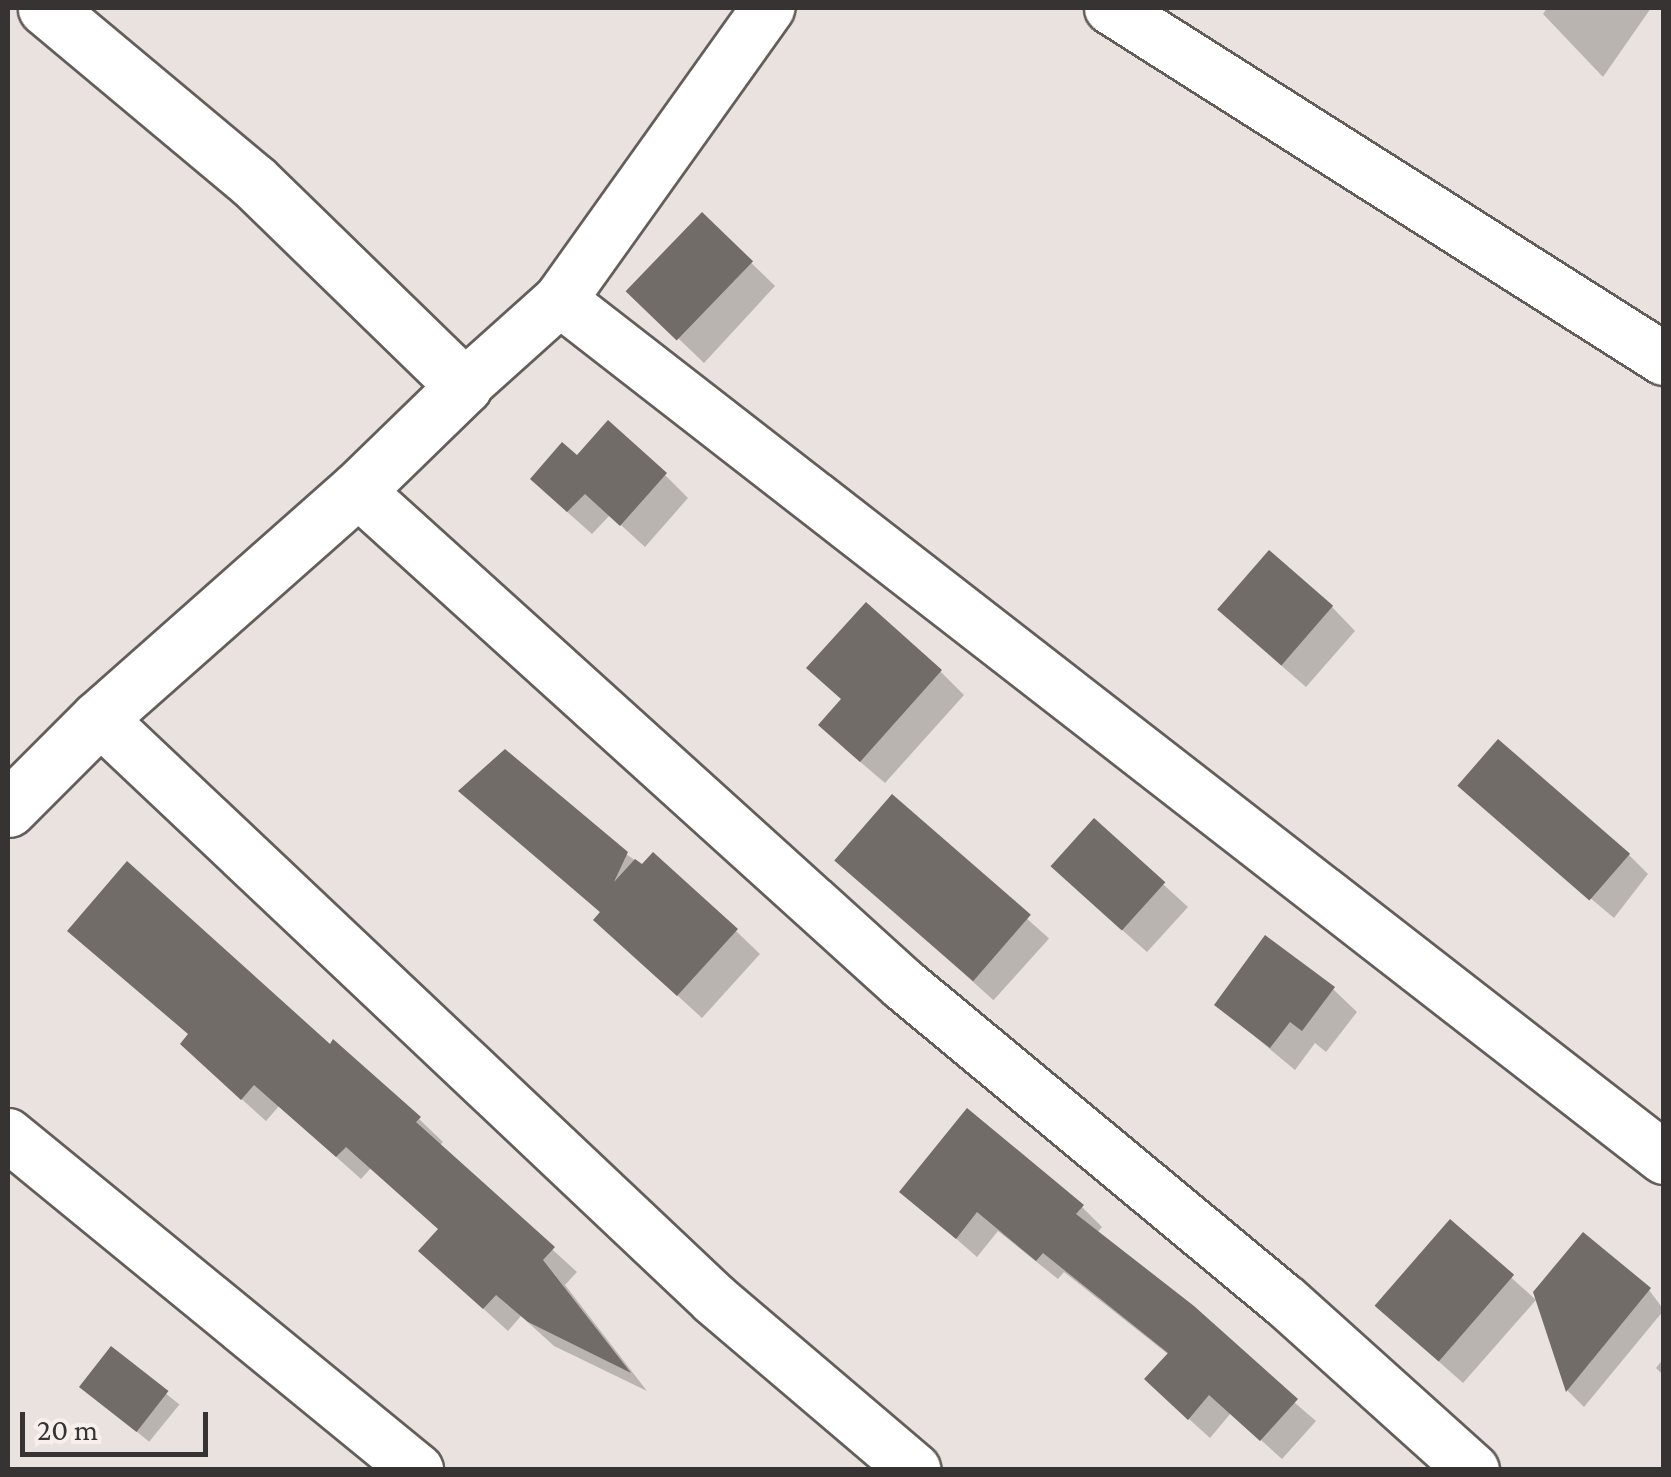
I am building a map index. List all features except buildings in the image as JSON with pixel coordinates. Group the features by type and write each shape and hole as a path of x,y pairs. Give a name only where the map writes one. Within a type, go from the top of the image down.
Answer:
{"street":[{"path":"46,8 252,181 464,386"},
{"path":"8,810 100,718 358,490 464,386 560,300 768,8"},
{"path":"1111,8 1664,360"},
{"path":"560,300 1664,1158"},
{"path":"358,490 904,985 1285,1301 1473,1470"},
{"path":"100,718 715,1300 915,1470"},
{"path":"8,1135 416,1470"}]}
